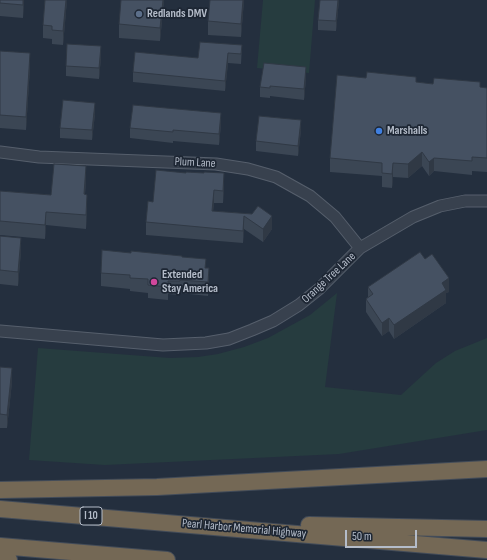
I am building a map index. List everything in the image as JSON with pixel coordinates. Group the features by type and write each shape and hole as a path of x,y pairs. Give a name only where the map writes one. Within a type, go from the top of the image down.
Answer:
{"highway":[{"path":"0,490 157,487 487,469"},
{"name":"Pearl Harbor Memorial Highway","path":"0,509 487,550"},
{"path":"182,524 487,529"},
{"path":"0,546 167,560"},
{"path":"0,558 9,560"}],"street":[{"name":"Plum Lane","path":"0,152 39,157 216,164 248,169 276,177 310,196 335,217 360,248"},
{"name":"Orange Tree Lane","path":"0,331 163,345 194,344 228,339 273,321 298,305 319,289 360,248 413,217 440,206 465,201 487,201"}],"green space":[{"path":"263,0 315,0 309,73 257,68"},
{"path":"337,293 325,387 401,395 436,363 455,351 487,338 487,430 339,454 105,465 29,460 38,348 170,358 198,357 218,354 244,347 268,338 310,315"}],"building":[{"path":"0,0 23,0 23,5 0,3"},
{"path":"45,0 66,0 63,31 52,30 52,26 43,25"},
{"path":"121,0 163,0 160,28 119,24"},
{"path":"210,0 243,0 241,24 208,21"},
{"path":"320,0 338,0 336,21 318,20"},
{"path":"200,42 242,45 241,54 228,53 225,81 133,72 135,52 198,58"},
{"path":"67,44 101,46 99,68 66,66"},
{"path":"0,51 30,53 26,117 0,115"},
{"path":"264,63 306,67 304,89 270,86 270,88 260,87"},
{"path":"367,72 416,77 416,82 433,84 434,78 480,82 480,87 487,88 487,158 472,157 472,161 434,158 429,162 422,152 408,164 393,163 392,174 382,173 382,163 330,158 337,75 366,78"},
{"path":"63,100 95,103 92,130 60,128"},
{"path":"133,105 221,113 219,134 130,128"},
{"path":"259,116 301,120 298,146 256,141"},
{"path":"54,164 86,166 84,194 87,195 86,215 46,212 45,225 0,221 0,191 51,195"},
{"path":"156,170 186,173 224,173 223,191 214,190 212,211 252,214 258,206 272,216 263,229 244,216 243,231 146,222 148,201 153,202"},
{"path":"0,236 21,238 18,272 0,270"},
{"path":"102,250 131,253 131,251 206,259 205,268 209,268 208,282 180,280 168,281 168,287 148,285 148,279 130,278 130,275 101,273"},
{"path":"420,252 425,259 432,254 449,278 442,283 446,290 394,325 389,318 382,323 366,299 373,294 368,287"},
{"path":"0,367 12,368 7,415 0,414"}],"place":[{"name":"Redlands DMV","path":"139,14"},
{"name":"Marshalls","path":"379,131"},
{"name":"Extended Stay America","path":"154,282"}]}
